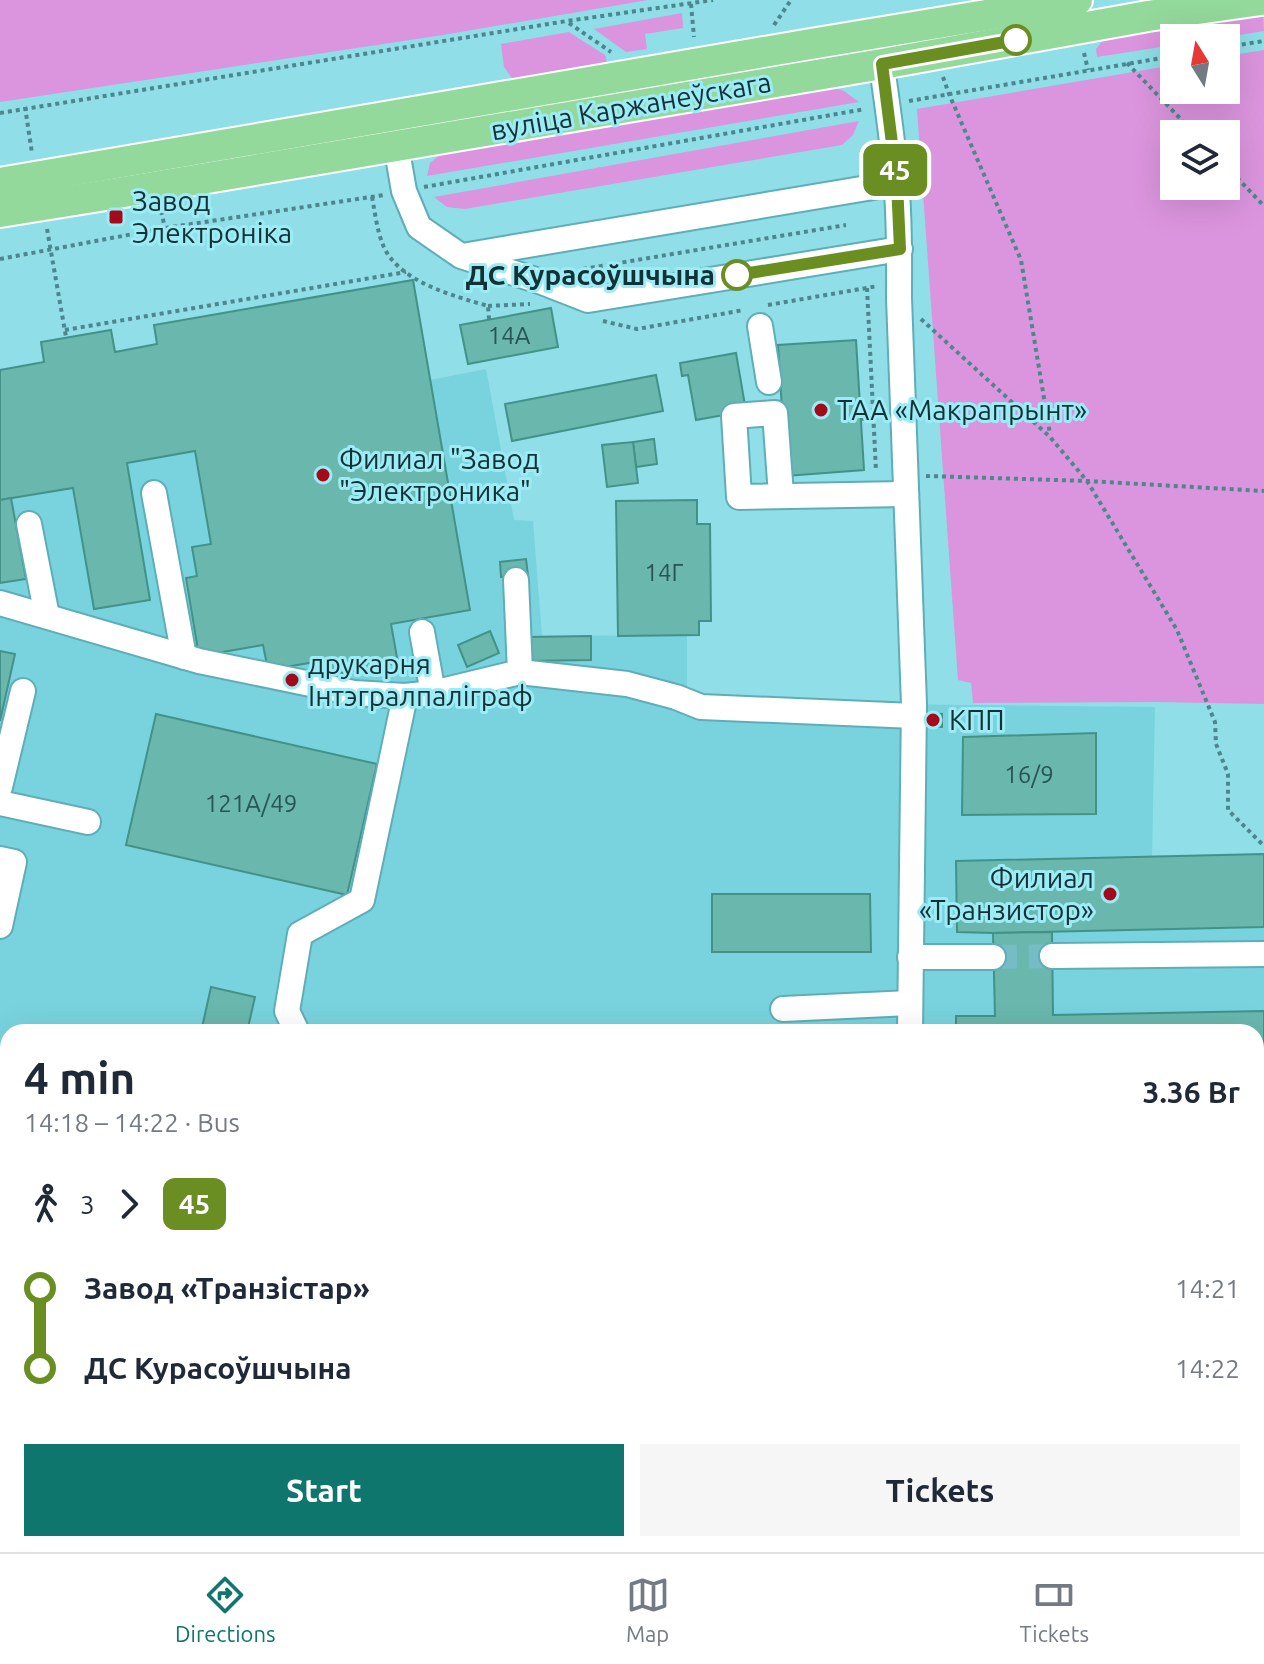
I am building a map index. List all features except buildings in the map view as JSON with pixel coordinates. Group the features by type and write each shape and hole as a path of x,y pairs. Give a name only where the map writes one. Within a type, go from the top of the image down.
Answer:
{"main road":[{"name":"вуліца Каржанеўскага","path":"0,183 1077,0"},
{"name":"вуліца Каржанеўскага","path":"0,212 882,64 1148,16 1261,0"}],"street":[{"path":"877,33 897,183 900,249 899,298 914,716 910,1024"},
{"path":"391,116 404,191 419,227 461,256 588,300 900,249"},
{"path":"461,256 897,183"},
{"path":"760,326 769,382"},
{"path":"781,495 875,493 905,484"},
{"path":"154,493 184,657"},
{"path":"29,524 47,616"},
{"path":"516,580 520,672"},
{"path":"0,603 184,657 354,693 405,696 433,693 520,672 627,684 701,707 914,716"},
{"path":"422,632 433,693"},
{"path":"0,787 23,691"},
{"path":"293,1024 287,1011 300,934 362,900 405,696"},
{"path":"0,803 88,822"},
{"path":"0,859 14,862 0,926"},
{"path":"1052,956 1264,954"},
{"path":"910,957 993,957"},
{"path":"783,1009 910,1003"}],"path":[{"path":"0,113 713,0"},
{"path":"766,36 791,0"},
{"path":"691,4 695,48"},
{"path":"567,21 611,52"},
{"path":"1240,45 1264,41"},
{"path":"0,259 1160,58"},
{"path":"1127,63 1182,120"},
{"path":"943,75 1021,260 1050,437"},
{"path":"25,107 34,162"},
{"path":"1240,181 1264,206"},
{"path":"372,197 384,248 392,260 436,290 488,306 489,319"},
{"path":"583,269 846,225"},
{"path":"46,229 66,337"},
{"path":"65,330 406,272"},
{"path":"867,287 875,493"},
{"path":"899,298 1050,437 1087,481 1177,630 1215,722 1216,744 1228,774 1228,810 1264,846"},
{"path":"861,419 873,417"},
{"path":"905,484 1087,481 1264,491"}],"shaded area":[{"path":"0,0 648,0 443,35 0,102"},
{"path":"1263,12 1264,31 1240,35 1240,24 1192,24"},
{"path":"682,13 683,28 645,34 647,49 626,52 594,29"},
{"path":"1160,29 1160,47 1097,57 1096,49 1104,39"},
{"path":"569,32 605,55 609,69 516,84 504,67 501,44"},
{"path":"1264,50 1264,704 973,703 971,683 958,680 917,109 1160,67 1160,104 1240,104 1240,54"},
{"path":"830,86 859,102 427,176 430,163 441,154"},
{"path":"859,121 853,135 842,145 465,209 447,207 434,197"},
{"path":"413,280 430,380 486,369 514,520 533,521 542,636 687,635 687,693 692,698 1155,707 1152,856 1264,854 1264,1024 0,1024 0,370 44,362 41,342 111,330 116,352 157,344 154,325"}],"tunnel":[{"path":"993,957 1052,956"}],"bus line":[{"name":"45","path":"737,275 900,249 897,183 882,64 1016,40"}],"place":[{"name":"Завод Электроніка","path":"116,217"},
{"name":"ДС Курасоўшчына","path":"737,275"},
{"name":"ТАА «Макрапрынт»","path":"821,410"},
{"name":"Филиал \"Завод \"Электроника\"","path":"323,475"},
{"name":"друкарня Інтэгралпаліграф","path":"292,680"},
{"name":"КПП","path":"933,720"},
{"name":"Филиал «Транзистор»","path":"1110,894"}]}
